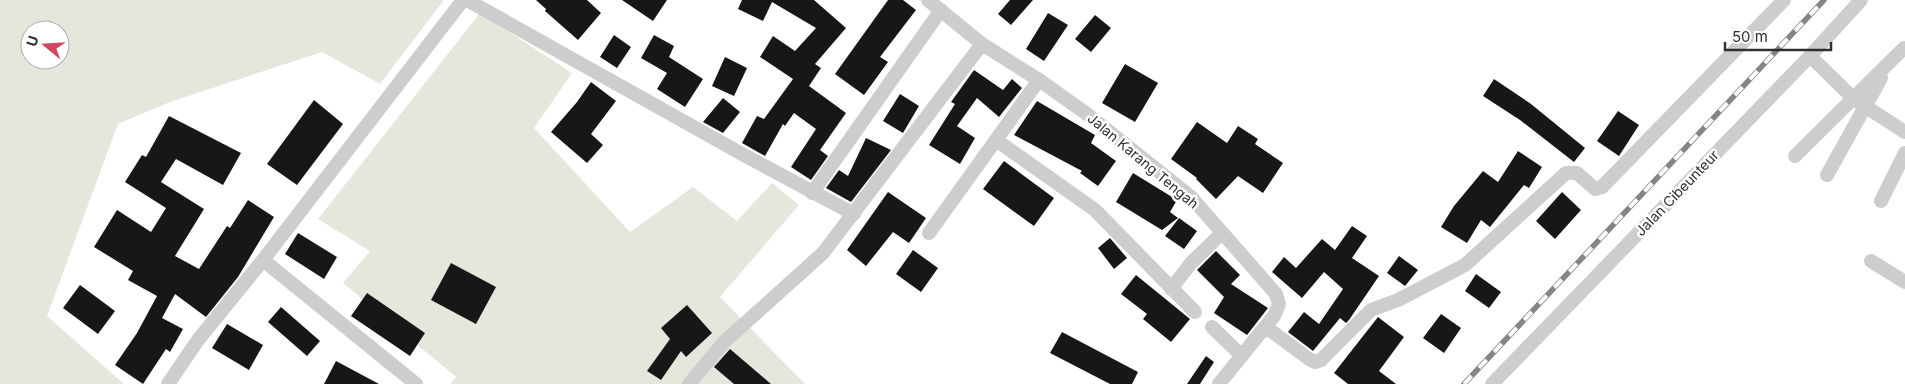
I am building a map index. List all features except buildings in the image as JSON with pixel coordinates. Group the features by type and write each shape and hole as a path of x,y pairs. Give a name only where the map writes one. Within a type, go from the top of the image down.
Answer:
{"street":[{"path":"168,384 198,340 263,260 465,0 812,193 854,214"},
{"name":"Jalan Karang Tengah","path":"928,0 982,44 1039,80 1087,114 1191,197 1276,294 1279,304 1274,316 1219,384"},
{"path":"1266,327 1309,359 1315,362 1321,360 1371,310 1398,300 1465,265 1566,173 1577,173 1595,189 1602,188 1784,0"},
{"name":"Jalan Cibeunteur","path":"1492,384 1810,56 1861,0"},
{"path":"812,193 940,10"},
{"path":"689,384 724,342 823,253 982,44"},
{"path":"1827,175 1860,103 1904,48"},
{"path":"1810,56 1860,103 1905,132"},
{"path":"929,234 1039,80"},
{"path":"1795,156 1860,103"},
{"path":"996,140 1095,210 1171,290 1196,312"},
{"path":"1881,201 1905,153"},
{"path":"1171,290 1191,263 1222,233"},
{"path":"263,260 416,384"},
{"path":"1871,261 1905,282"},
{"path":"1212,327 1242,356"}],"shaded area":[{"path":"0,0 444,0 380,84 322,52 170,102 118,124 47,316 124,384 0,384"},
{"path":"480,13 572,73 534,128 630,232 693,187 737,221 772,183 799,205 720,297 805,384 450,384 456,377 343,283 370,251 318,219"}],"railway":[{"path":"1464,384 1824,0"}]}
